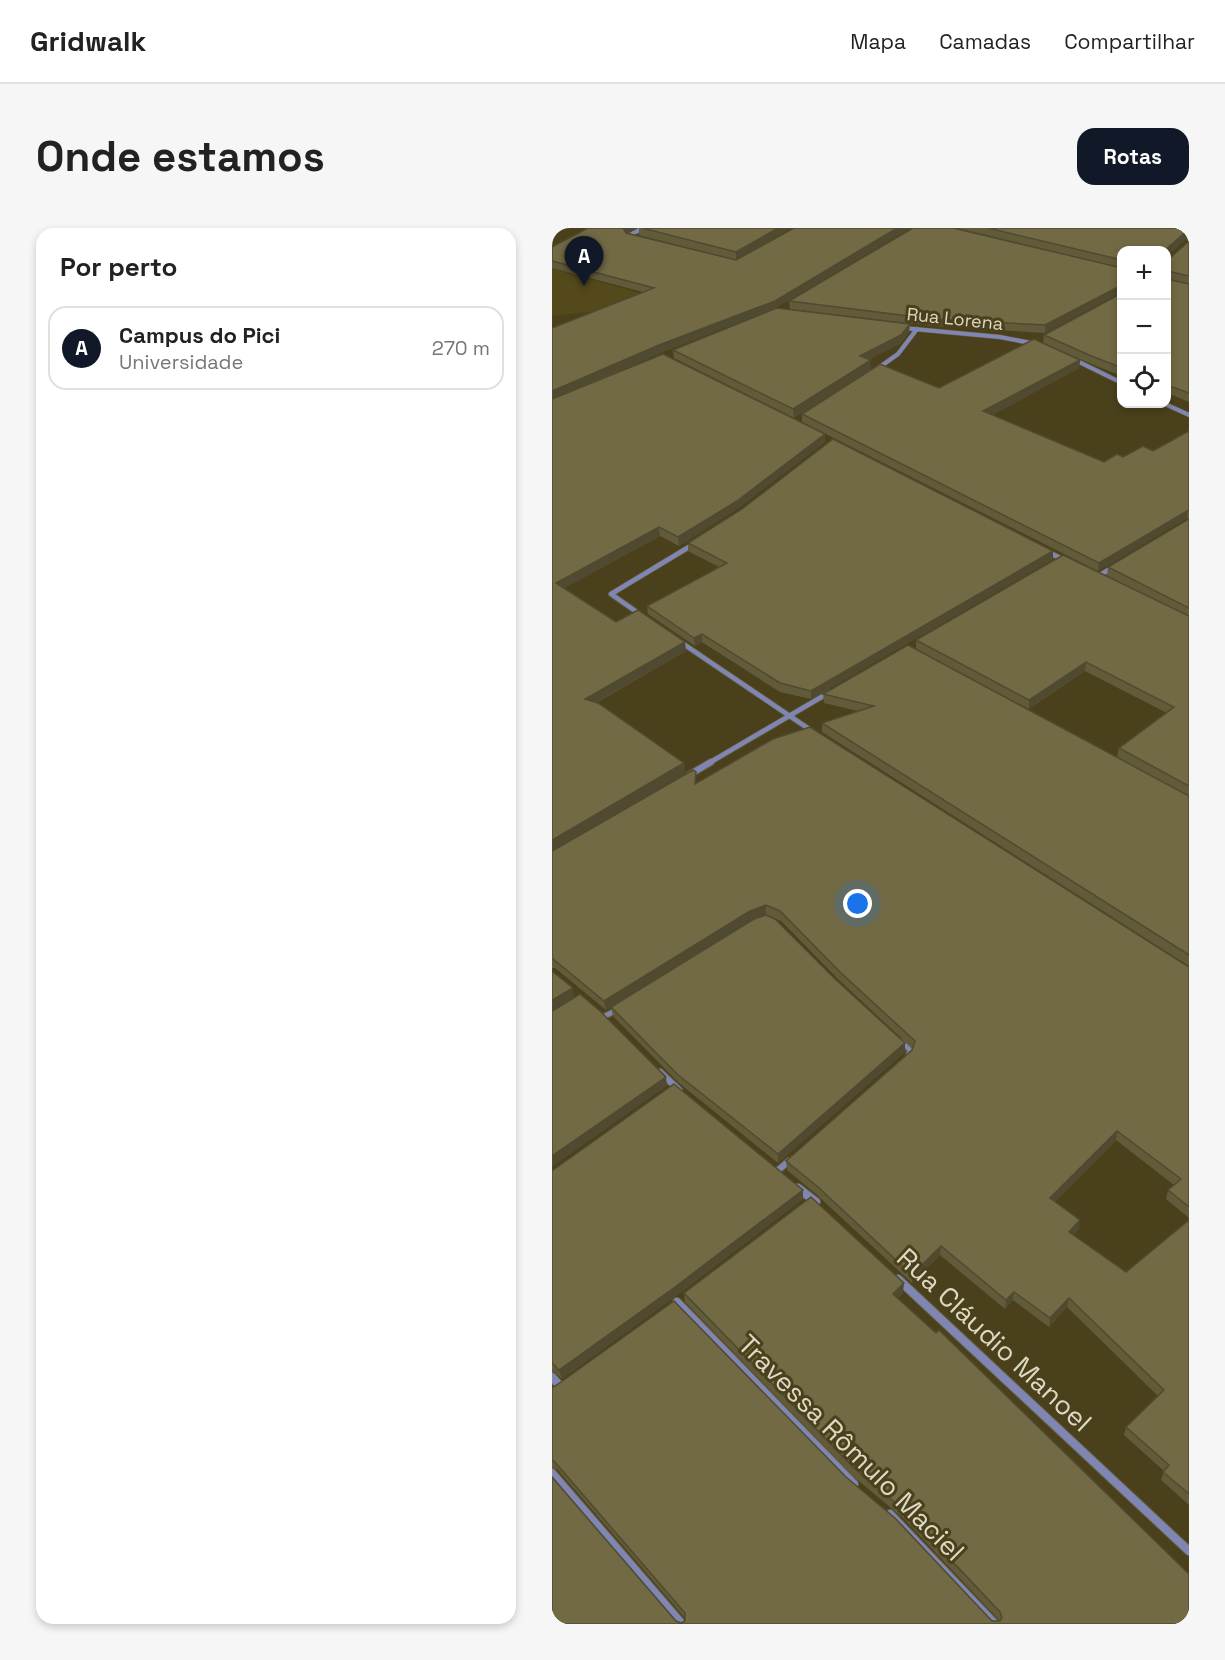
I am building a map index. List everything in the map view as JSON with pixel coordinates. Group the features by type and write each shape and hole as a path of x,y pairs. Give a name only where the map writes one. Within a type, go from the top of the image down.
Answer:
{"street":[{"path":"639,239 628,236 643,228"},
{"name":"Rua Lorena","path":"894,326 1034,343 1044,347"},
{"path":"871,373 898,354 917,329"},
{"path":"1034,343 1044,338"},
{"path":"1066,356 1117,380"},
{"path":"1171,407 1189,415"},
{"path":"650,621 611,594 704,537"},
{"path":"1041,548 1070,563"},
{"path":"1050,564 1061,558"},
{"path":"1097,577 1118,565"},
{"path":"1088,572 1107,582"},
{"path":"670,635 818,735"},
{"path":"686,777 837,688"},
{"path":"597,1010 613,1024"},
{"path":"652,1064 684,1094"},
{"path":"666,1094 675,1087"},
{"path":"769,1164 786,1178"},
{"path":"795,1185 821,1207"},
{"name":"Rua Cláudio Manoel","path":"891,1272 1189,1551"},
{"name":"Travessa Rômulo Maciel","path":"677,1302 858,1488"},
{"path":"552,1377 560,1386"},
{"path":"552,1473 682,1624"},
{"name":"Travessa Rômulo Maciel","path":"883,1508 995,1624"}],"lane":[{"path":"605,1017 624,1005"},
{"path":"897,1038 910,1050 909,1056 903,1061"},
{"path":"777,1171 795,1156"},
{"path":"804,1206 813,1199"},
{"path":"668,1308 686,1295"},
{"path":"552,1392 569,1379"}],"shaded area":[{"path":"552,245 591,256 557,270 675,303 552,316"}],"building":[{"path":"588,228 623,228 626,233 736,260 794,228 897,228 775,301 659,345 552,391 552,328 654,288 552,261 552,247"},
{"path":"642,228 778,228 736,252"},
{"path":"913,228 953,228 1117,267 1117,288 1045,325 933,319 789,301"},
{"path":"988,228 1189,228 1189,231 1170,246 1117,246 1117,259"},
{"path":"1189,241 1189,276 1171,272 1171,257"},
{"path":"1171,280 1189,284 1189,393 1171,386"},
{"path":"1117,296 1117,366 1044,335"},
{"path":"777,308 910,324 901,335 860,356 871,360 793,409 673,350"},
{"path":"1034,339 1080,360 983,411 1104,462 1117,454 1123,457 1143,446 1153,451 1189,431 1189,510 1099,563 802,414 880,364 939,388"},
{"path":"663,354 825,434 737,501 678,537 659,527 556,583 616,622 638,610 685,642 585,699 598,703 684,763 552,840 552,399"},
{"path":"833,439 1053,551 811,691 780,683 702,634 694,638 647,606 727,563 688,543 742,509"},
{"path":"1189,519 1189,608 1108,567"},
{"path":"1063,555 1189,616 1189,786 1119,748 1174,707 1086,662 1029,700 916,640"},
{"path":"908,645 1189,796 1189,955 822,723 874,706 823,694"},
{"path":"810,727 1189,967 1189,1207 1168,1190 1181,1179 1117,1131 1050,1198 1080,1220 1069,1232 1126,1272 1189,1220 1189,1494 1163,1472 1169,1465 1126,1427 1164,1390 1069,1298 1050,1318 1014,1292 1006,1300 941,1246 912,1275 817,1186 786,1161 912,1050 915,1041 840,972 780,911 766,905 750,911 604,1001 552,959 552,851 693,770 696,772 695,784 773,739"},
{"path":"766,915 775,919 834,978 905,1043 778,1154 677,1074 611,1007 754,919"},
{"path":"552,971 573,988 552,1000"},
{"path":"580,994 666,1077 552,1156 552,1011"},
{"path":"674,1084 803,1190 675,1287 559,1370 552,1363 552,1170"},
{"path":"811,1197 904,1283 893,1294 936,1333 939,1330 1189,1574 1189,1624 552,1624 552,1477 676,1621 681,1623 685,1621 685,1613 552,1461 552,1388 674,1301 846,1477 895,1518 992,1621 1000,1621 1002,1618 1000,1612 904,1510 854,1468 684,1293"}],"place":[{"name":"Campus do Pici","path":"584,286"}]}
